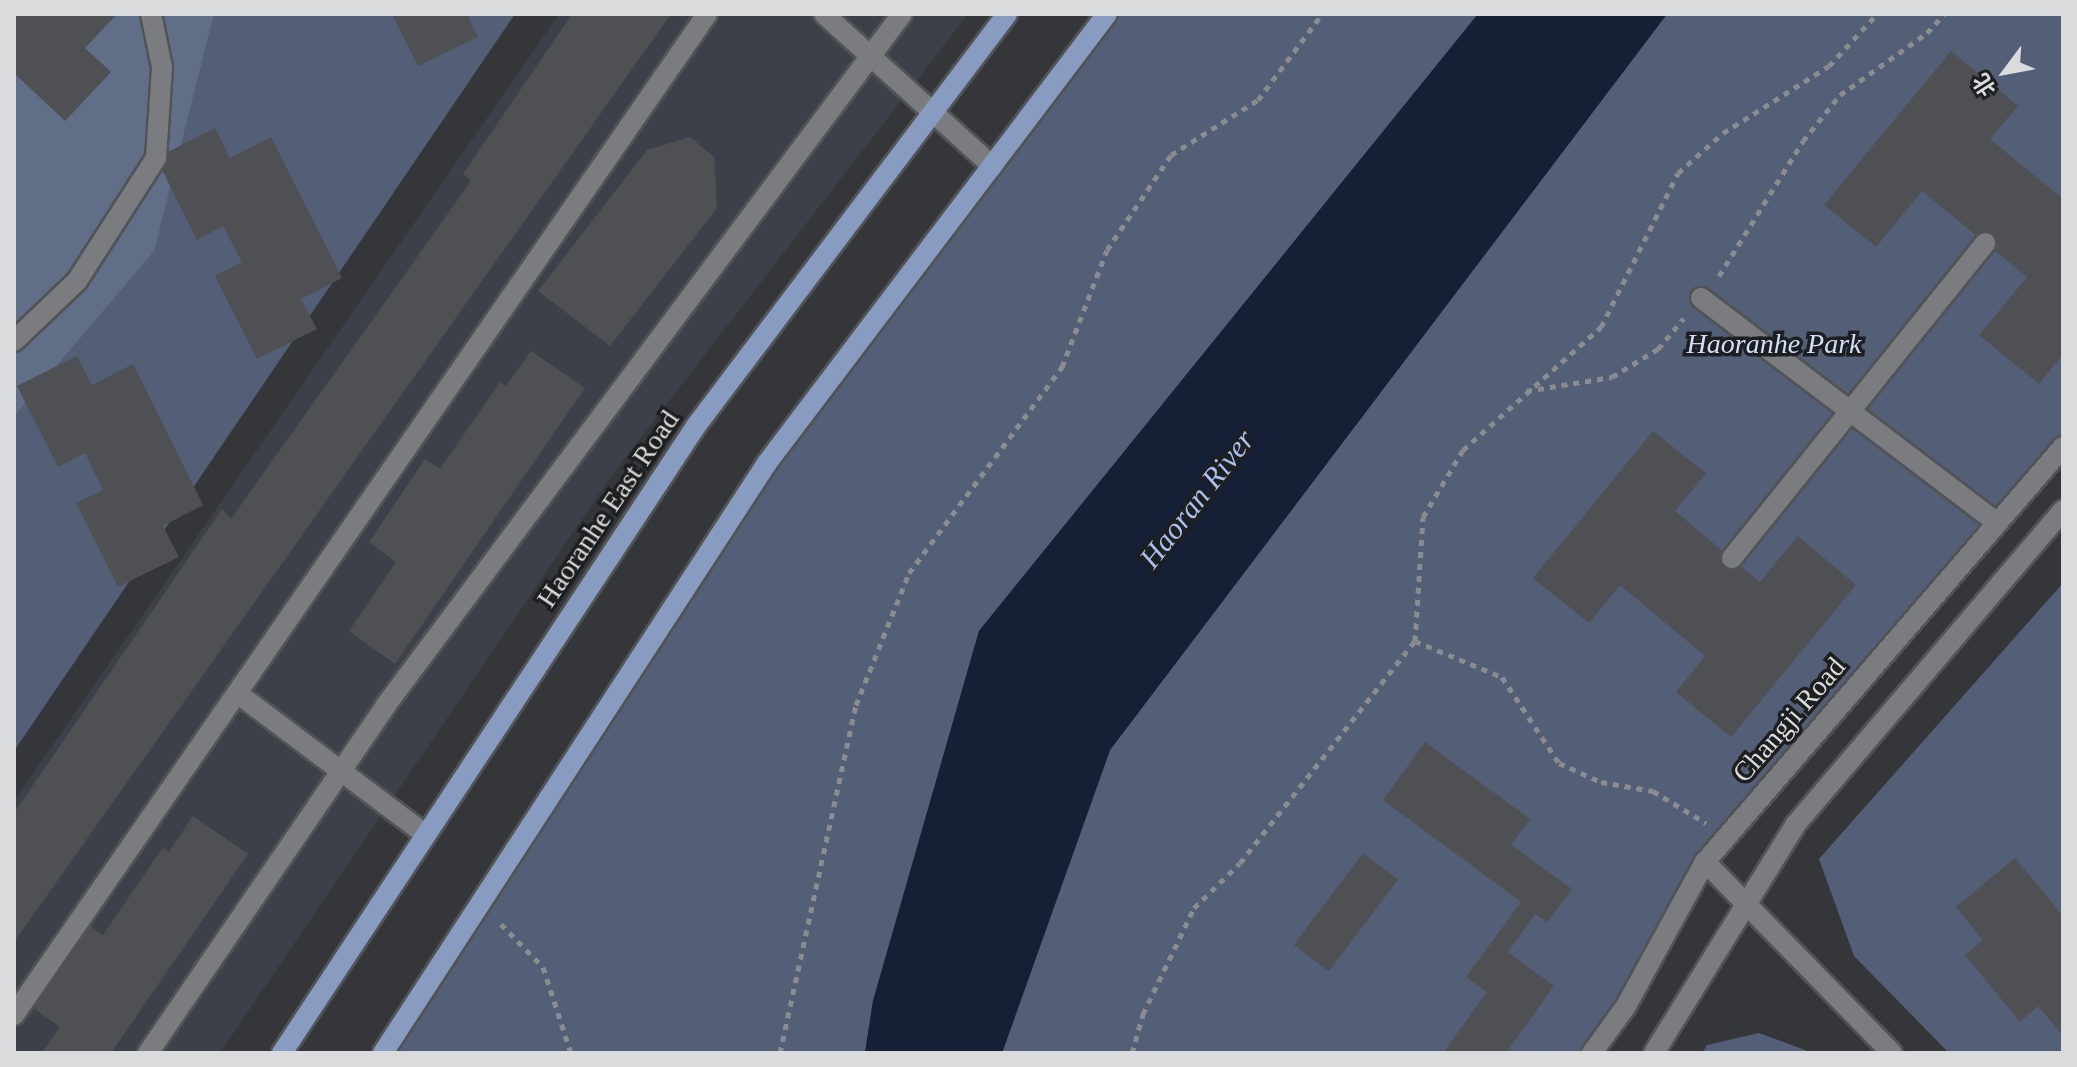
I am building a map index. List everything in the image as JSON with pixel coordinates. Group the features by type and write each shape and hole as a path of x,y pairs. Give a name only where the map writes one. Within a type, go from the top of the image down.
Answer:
{"main road":[{"name":"Haoranhe East Road","path":"282,1053 696,426 1007,14"},
{"path":"383,1053 767,463 1107,14"}],"street":[{"path":"14,341 77,281 156,158 162,67 151,14"},
{"path":"14,1015 707,14"},
{"path":"824,14 992,166"},
{"path":"148,1053 340,772 902,14"},
{"path":"1732,558 1985,243"},
{"path":"1701,298 1996,522"},
{"name":"Changji Road","path":"1592,1053 1626,1006 1705,862 2063,447"},
{"path":"1654,1053 1744,902 1796,824 2063,510"},
{"path":"237,693 426,835"},
{"path":"1705,862 1892,1053"}],"path":[{"path":"780,1053 856,705 909,573 1062,367 1107,250 1171,155 1258,100 1322,14"},
{"path":"1132,1053 1143,1014 1194,908 1240,863 1415,641 1423,517 1463,450 1525,391 1601,327 1678,173 1723,133 1829,66 1877,14"},
{"path":"1525,391 1612,377 1658,349 1727,266 1803,141 1840,95 1927,33 1944,14"},
{"path":"1415,641 1502,677 1559,763 1601,782 1653,791 1696,813 1722,841"},
{"path":"480,904 543,967 571,1053"}],"shaded area":[{"path":"14,14 214,14 154,251 14,416"},
{"path":"559,14 968,14 612,475 220,1053 14,1053 14,801"}],"green space":[{"path":"14,14 515,14 14,751"},
{"path":"1107,14 1478,14 979,631 873,1001 865,1053 383,1053 767,463"},
{"name":"Haoranhe Park","path":"1667,14 2063,14 2063,447 1705,862 1592,1053 1002,1053 1110,750"},
{"path":"2063,583 2063,1053 1949,1053 1854,956 1819,859"},
{"path":"1759,1033 1813,1053 1702,1053 1707,1045"}],"water":[{"name":"Haoran River","path":"1478,14 1667,14 1110,750 1002,1053 865,1053 873,1001 979,631"}],"building":[{"path":"14,14 117,14 85,48 111,72 65,121 14,73"},
{"path":"392,14 467,14 478,37 418,66"},
{"path":"572,14 671,14 14,942 14,813 222,509 231,519 471,181 463,174"},
{"path":"1951,51 2018,106 1990,139 2063,199 2063,354 2039,384 1979,335 2027,277 1922,191 1876,247 1824,205"},
{"path":"215,128 230,158 271,137 342,278 301,299 317,329 257,359 215,276 242,262 223,226 197,240 156,158"},
{"path":"690,137 714,157 717,208 610,346 538,291 647,150"},
{"path":"531,351 585,388 395,664 349,631 396,562 369,542 425,459 440,469 500,382 506,386"},
{"path":"77,356 92,385 133,364 203,505 163,526 179,557 118,587 76,503 103,490 85,453 58,467 17,386"},
{"path":"1653,431 1706,473 1675,511 1760,582 1798,536 1856,585 1731,737 1676,692 1705,656 1620,585 1589,623 1533,578"},
{"path":"1425,742 1530,819 1511,845 1572,889 1547,922 1535,914 1508,952 1554,986 1506,1053 1443,1053 1487,992 1466,977 1521,902 1383,800"},
{"path":"193,816 248,854 111,1053 42,1053 60,1027 32,1007 89,925 103,935 163,847 169,852"},
{"path":"1363,853 1398,879 1329,971 1294,945"},
{"path":"2015,858 2063,916 2063,1036 2038,1006 2020,1022 1965,955 1983,940 1956,907"}]}
